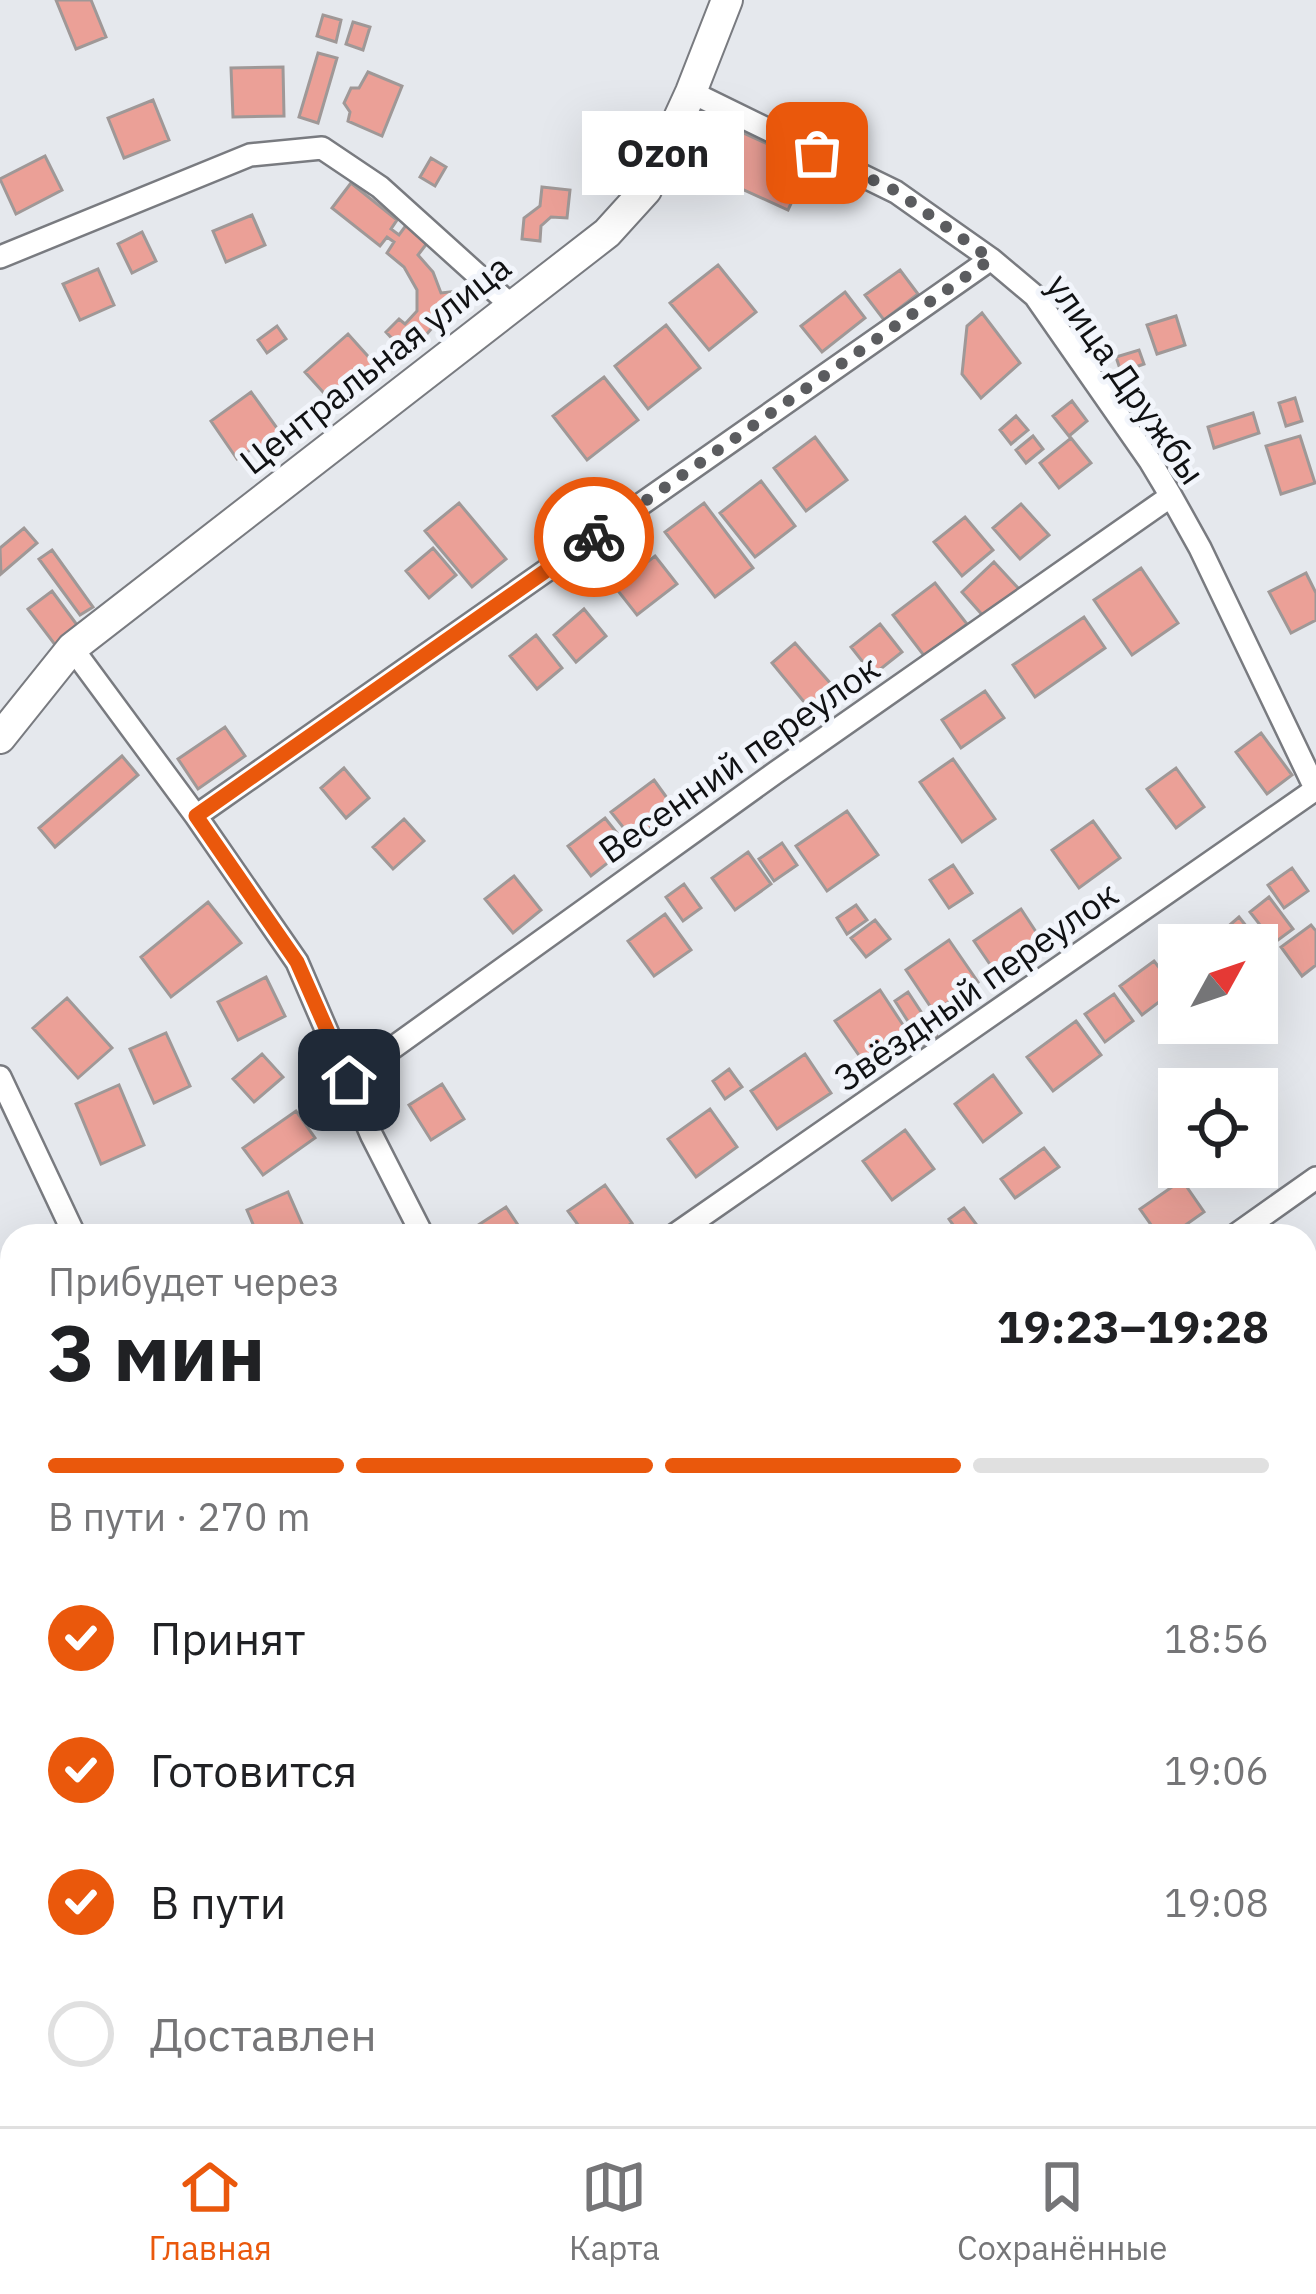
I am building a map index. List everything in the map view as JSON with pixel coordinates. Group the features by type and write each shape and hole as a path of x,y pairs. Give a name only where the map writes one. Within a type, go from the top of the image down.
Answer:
{"street":[{"name":"Центральная улица","path":"0,738 72,648 608,233 646,190 727,0"},
{"name":"улица Дружбы","path":"691,92 896,191 1035,296 1171,496 1316,790"},
{"path":"0,256 250,155 322,148 380,187 513,307"},
{"path":"196,816 991,259"},
{"name":"Весенний переулок","path":"349,1080 1171,496"},
{"path":"72,648 297,962 372,1136 417,1224"},
{"name":"Звёздный переулок","path":"690,1224 1316,790"},
{"path":"0,1076 69,1224"},
{"path":"1251,1224 1316,1178"}],"building":[{"path":"56,0 91,0 106,37 76,49"},
{"path":"323,15 341,20 336,42 317,36"},
{"path":"353,22 370,27 363,50 346,44"},
{"path":"318,53 337,58 318,123 299,117"},
{"path":"283,67 284,116 233,117 231,68"},
{"path":"368,72 402,86 382,136 348,121 350,112 344,103 351,88 359,88"},
{"path":"153,100 169,140 124,158 108,118"},
{"path":"730,127 810,163 788,210 709,174"},
{"path":"45,156 62,190 16,214 0,179"},
{"path":"431,158 446,167 435,186 420,177"},
{"path":"351,183 397,220 391,229 399,235 407,224 428,242 418,255 433,272 441,293 459,291 459,314 438,313 432,328 408,356 386,332 399,319 405,324 417,311 417,290 404,267 387,253 394,242 387,237 380,246 332,208"},
{"path":"542,187 570,190 567,218 551,217 541,226 540,241 522,239 524,218 540,206"},
{"path":"252,215 265,245 226,262 213,231"},
{"path":"142,232 156,261 132,273 118,244"},
{"path":"718,265 756,312 709,350 670,303"},
{"path":"98,269 114,305 80,320 63,284"},
{"path":"900,270 918,294 884,320 865,295"},
{"path":"845,292 865,318 822,352 801,326"},
{"path":"982,313 1020,363 981,398 962,374 967,326"},
{"path":"1176,316 1185,345 1157,354 1147,325"},
{"path":"666,325 700,368 648,409 615,366"},
{"path":"277,326 286,339 267,353 258,340"},
{"path":"348,334 374,363 331,401 305,372"},
{"path":"1139,350 1144,364 1121,372 1116,357"},
{"path":"604,377 638,420 587,460 553,416"},
{"path":"251,392 287,442 266,460 256,446 237,459 211,421"},
{"path":"1295,398 1302,421 1286,426 1279,403"},
{"path":"1072,401 1087,421 1069,436 1053,416"},
{"path":"1253,413 1259,433 1214,448 1208,427"},
{"path":"1016,416 1028,430 1011,444 1000,430"},
{"path":"1033,436 1043,449 1026,463 1016,450"},
{"path":"1300,436 1315,483 1281,494 1266,446"},
{"path":"815,437 847,480 806,511 774,468"},
{"path":"1071,438 1091,463 1059,488 1040,463"},
{"path":"761,481 795,526 755,557 720,513"},
{"path":"459,503 506,559 472,587 425,531"},
{"path":"704,503 753,568 715,597 665,532"},
{"path":"1021,504 1049,535 1020,559 993,528"},
{"path":"965,517 993,550 962,576 934,542"},
{"path":"24,528 37,543 1,574 0,548"},
{"path":"433,548 456,575 429,598 406,571"},
{"path":"52,550 93,607 80,615 39,559"},
{"path":"655,556 677,584 637,615 615,587"},
{"path":"994,562 1019,589 986,619 962,592"},
{"path":"1141,568 1178,623 1132,655 1094,600"},
{"path":"1306,573 1316,593 1316,620 1291,633 1269,592"},
{"path":"935,583 967,624 925,657 893,615"},
{"path":"52,591 80,629 56,646 28,609"},
{"path":"584,609 606,636 576,662 554,635"},
{"path":"1084,617 1105,648 1035,697 1013,665"},
{"path":"880,624 902,652 873,675 851,647"},
{"path":"536,635 562,668 537,689 510,656"},
{"path":"795,643 838,692 814,714 772,663"},
{"path":"985,691 1004,718 961,748 942,720"},
{"path":"225,727 245,756 198,789 178,759"},
{"path":"1261,733 1292,775 1267,794 1236,752"},
{"path":"122,756 138,775 55,847 39,828"},
{"path":"953,759 995,819 962,842 920,782"},
{"path":"344,768 369,798 346,818 321,788"},
{"path":"1176,768 1204,807 1176,828 1147,789"},
{"path":"654,780 675,809 634,841 611,812"},
{"path":"847,811 878,855 827,891 796,846"},
{"path":"605,818 628,847 591,876 568,846"},
{"path":"404,819 424,841 393,869 373,847"},
{"path":"1093,821 1120,858 1079,888 1052,850"},
{"path":"782,843 797,865 774,881 759,859"},
{"path":"748,852 771,884 735,910 712,878"},
{"path":"953,865 972,893 949,908 930,880"},
{"path":"1292,868 1308,891 1284,908 1268,885"},
{"path":"514,876 541,910 513,933 485,899"},
{"path":"684,884 701,908 683,921 666,897"},
{"path":"1269,897 1293,929 1278,940 1278,924 1259,924 1250,912"},
{"path":"208,902 241,943 171,997 141,957"},
{"path":"856,905 867,920 847,934 837,918"},
{"path":"1021,909 1046,947 1000,979 974,941"},
{"path":"665,914 691,950 654,976 628,941"},
{"path":"875,920 890,939 866,957 851,938"},
{"path":"1311,925 1316,931 1316,965 1302,976 1281,947"},
{"path":"949,940 978,982 934,1012 906,970"},
{"path":"1154,961 1158,966 1158,1003 1142,1015 1120,986"},
{"path":"266,977 285,1016 238,1040 218,1002"},
{"path":"880,990 909,1034 865,1064 835,1021"},
{"path":"908,992 937,1036 923,1045 895,1001"},
{"path":"1114,994 1133,1021 1105,1042 1085,1014"},
{"path":"67,998 112,1048 78,1078 33,1028"},
{"path":"1076,1021 1101,1055 1053,1091 1027,1057"},
{"path":"166,1033 190,1086 154,1103 130,1049"},
{"path":"262,1054 283,1077 254,1102 233,1079"},
{"path":"805,1054 831,1093 777,1129 751,1091"},
{"path":"729,1069 742,1087 725,1099 713,1081"},
{"path":"993,1075 1021,1113 983,1142 955,1104"},
{"path":"442,1084 464,1119 431,1140 409,1105"},
{"path":"119,1085 144,1145 101,1164 76,1104"},
{"path":"710,1109 737,1147 696,1177 668,1139"},
{"path":"296,1111 315,1138 263,1175 243,1148"},
{"path":"905,1130 934,1169 892,1200 863,1161"},
{"path":"1044,1148 1059,1167 1015,1198 1001,1179"},
{"path":"605,1185 632,1223 577,1224 568,1211"},
{"path":"1170,1188 1188,1188 1204,1212 1187,1224 1151,1224 1140,1209"},
{"path":"288,1192 302,1224 253,1224 247,1210"},
{"path":"506,1207 517,1224 480,1224"},
{"path":"964,1208 976,1224 953,1224 949,1219"}],"way so far":[{"path":"594,537 991,259 896,191 817,153"}],"place":[{"name":"Ozon","path":"817,153"}],"route":[{"path":"349,1080 297,962 196,816 594,537"}]}
